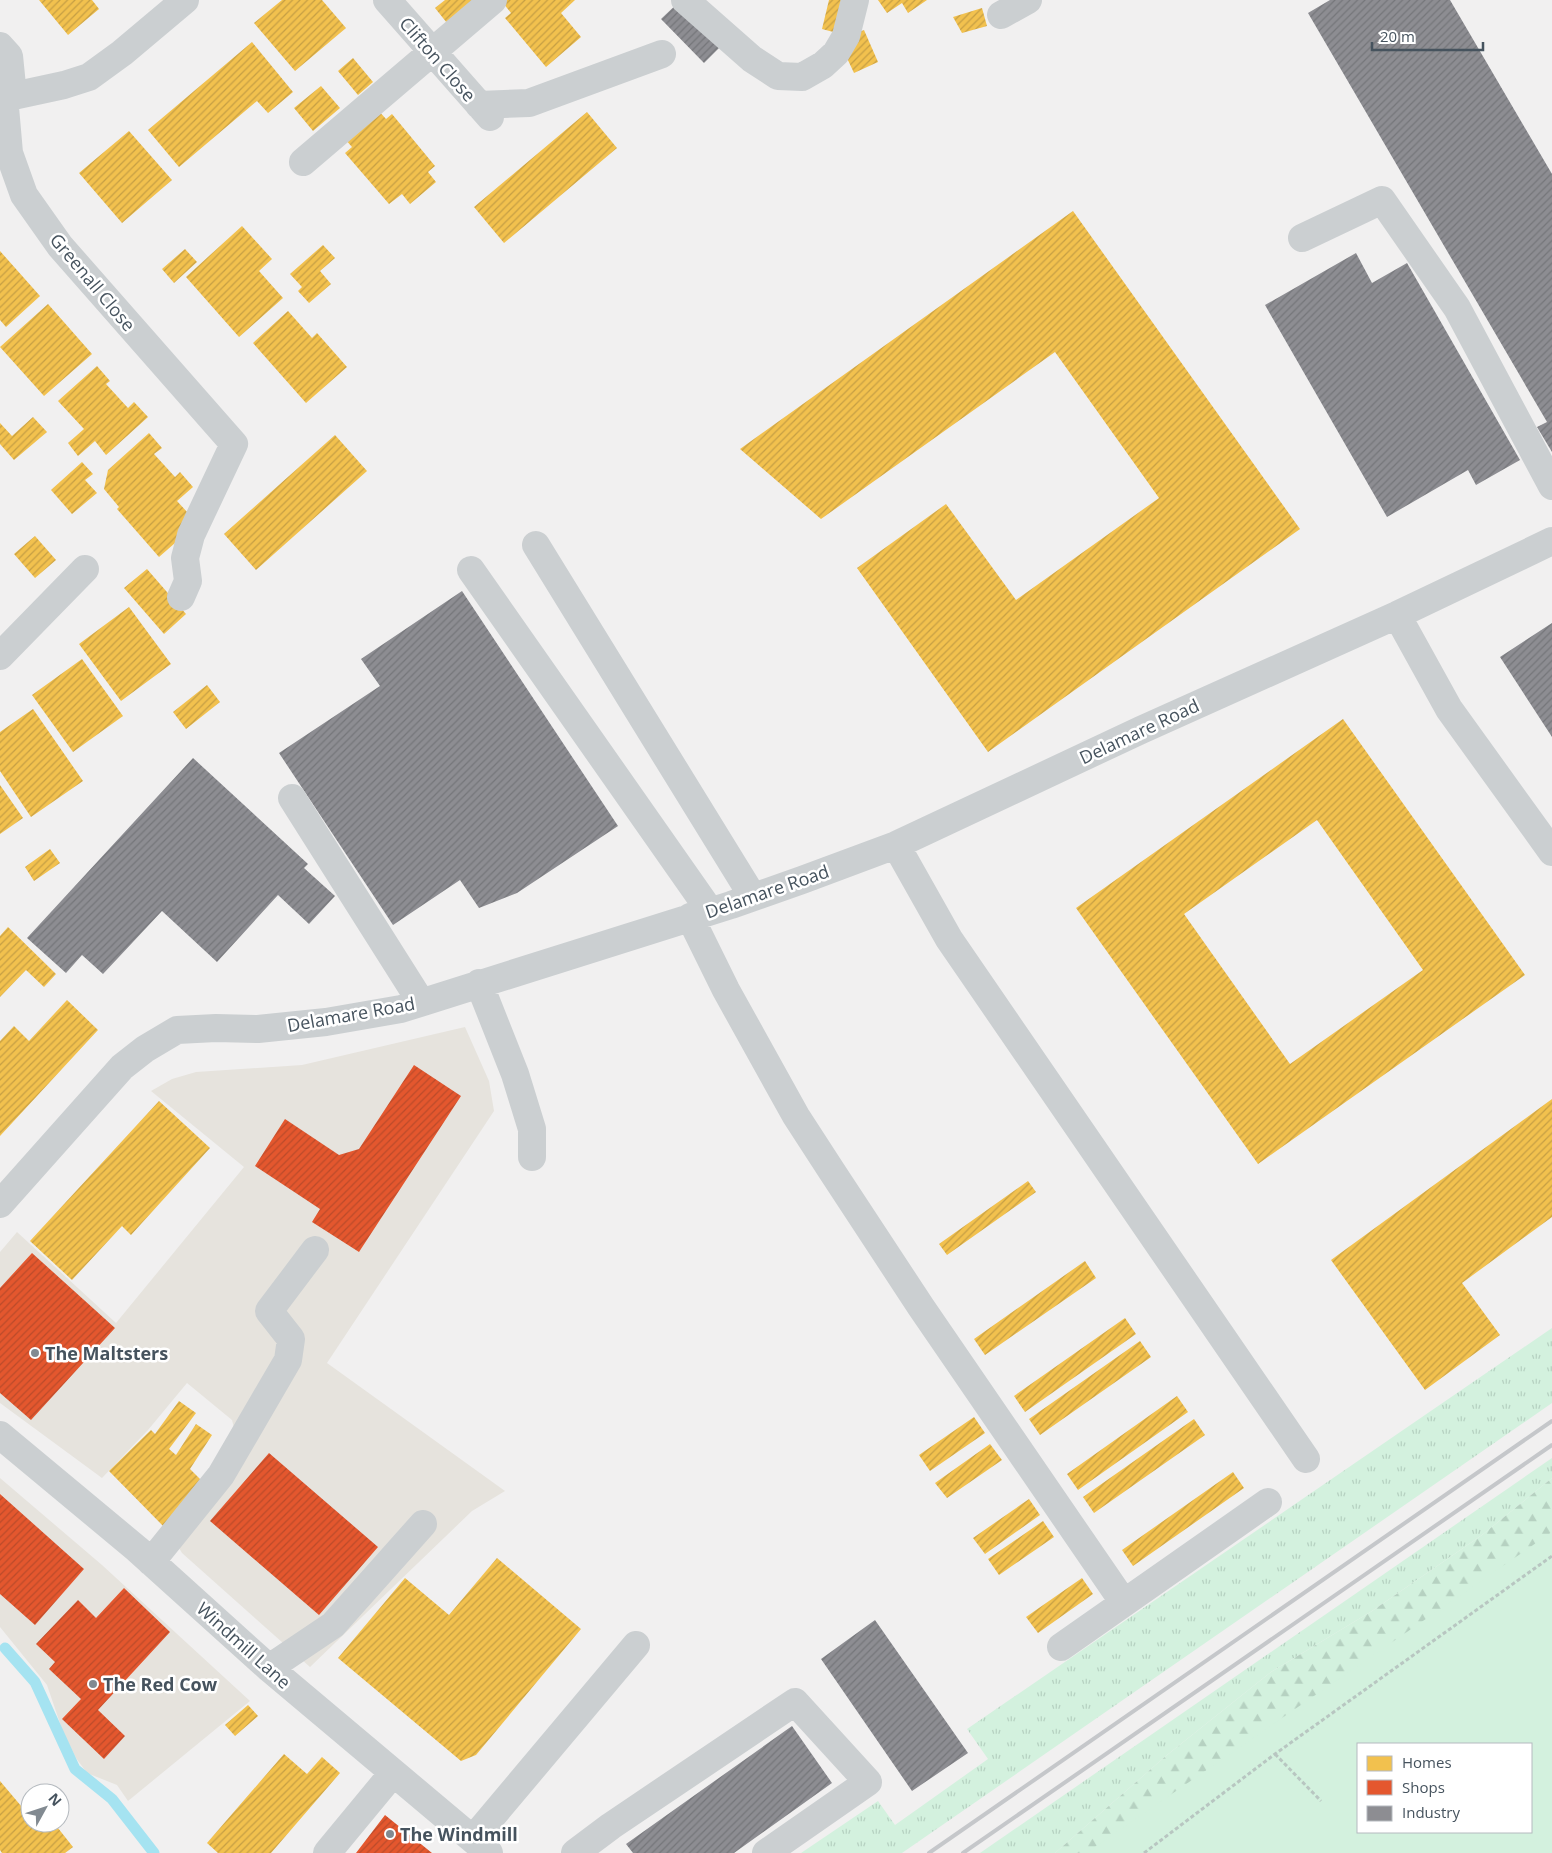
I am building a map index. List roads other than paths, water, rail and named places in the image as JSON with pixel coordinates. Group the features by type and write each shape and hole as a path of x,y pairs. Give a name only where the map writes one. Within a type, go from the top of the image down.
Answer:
{"street":[{"path":"6,96 64,85 89,77 122,53 185,0"},
{"name":"Clifton Close","path":"387,0 484,111 529,103 662,54"},
{"path":"302,162 493,0"},
{"path":"684,0 752,59 778,76 802,77 823,65 836,53 846,36 855,0"},
{"path":"1001,15 1028,0"},
{"name":"Greenall Close","path":"0,46 9,56 6,96 9,153 24,195 60,246 234,444 192,535 185,558 188,581 181,597"},
{"path":"1302,238 1382,200 1457,308 1552,486"},
{"name":"Delamare Road","path":"0,1204 122,1067 145,1049 177,1030 216,1028 258,1029 326,1022 401,1009 753,897 896,845 1141,730 1397,615 1552,541"},
{"path":"536,545 753,897"},
{"path":"0,656 85,568"},
{"path":"471,570 700,914 726,990 796,1116 921,1307 1124,1603"},
{"path":"1397,615 1449,709 1552,852"},
{"path":"292,798 422,1002"},
{"path":"896,845 949,939 1306,1459"},
{"path":"479,983 514,1074 532,1128 532,1157"},
{"path":"152,1562 221,1475 288,1360 290,1339 269,1311 315,1250"},
{"name":"Windmill Lane","path":"0,1436 152,1562 270,1668 481,1846"},
{"path":"1061,1647 1268,1502"},
{"path":"270,1668 332,1626 423,1524"},
{"path":"481,1846 636,1645"},
{"path":"575,1853 611,1826 795,1702 868,1782 766,1853"},
{"path":"327,1853 393,1773"}],"waterway":[{"path":"5,1648 35,1682 75,1769 112,1799 154,1853"}],"railway":[{"path":"929,1853 1552,1421"},
{"path":"963,1853 1552,1445"}],"place":[{"name":"The Maltsters","path":"35,1353"},
{"name":"The Red Cow","path":"93,1684"},
{"name":"The Windmill","path":"390,1834"}]}
